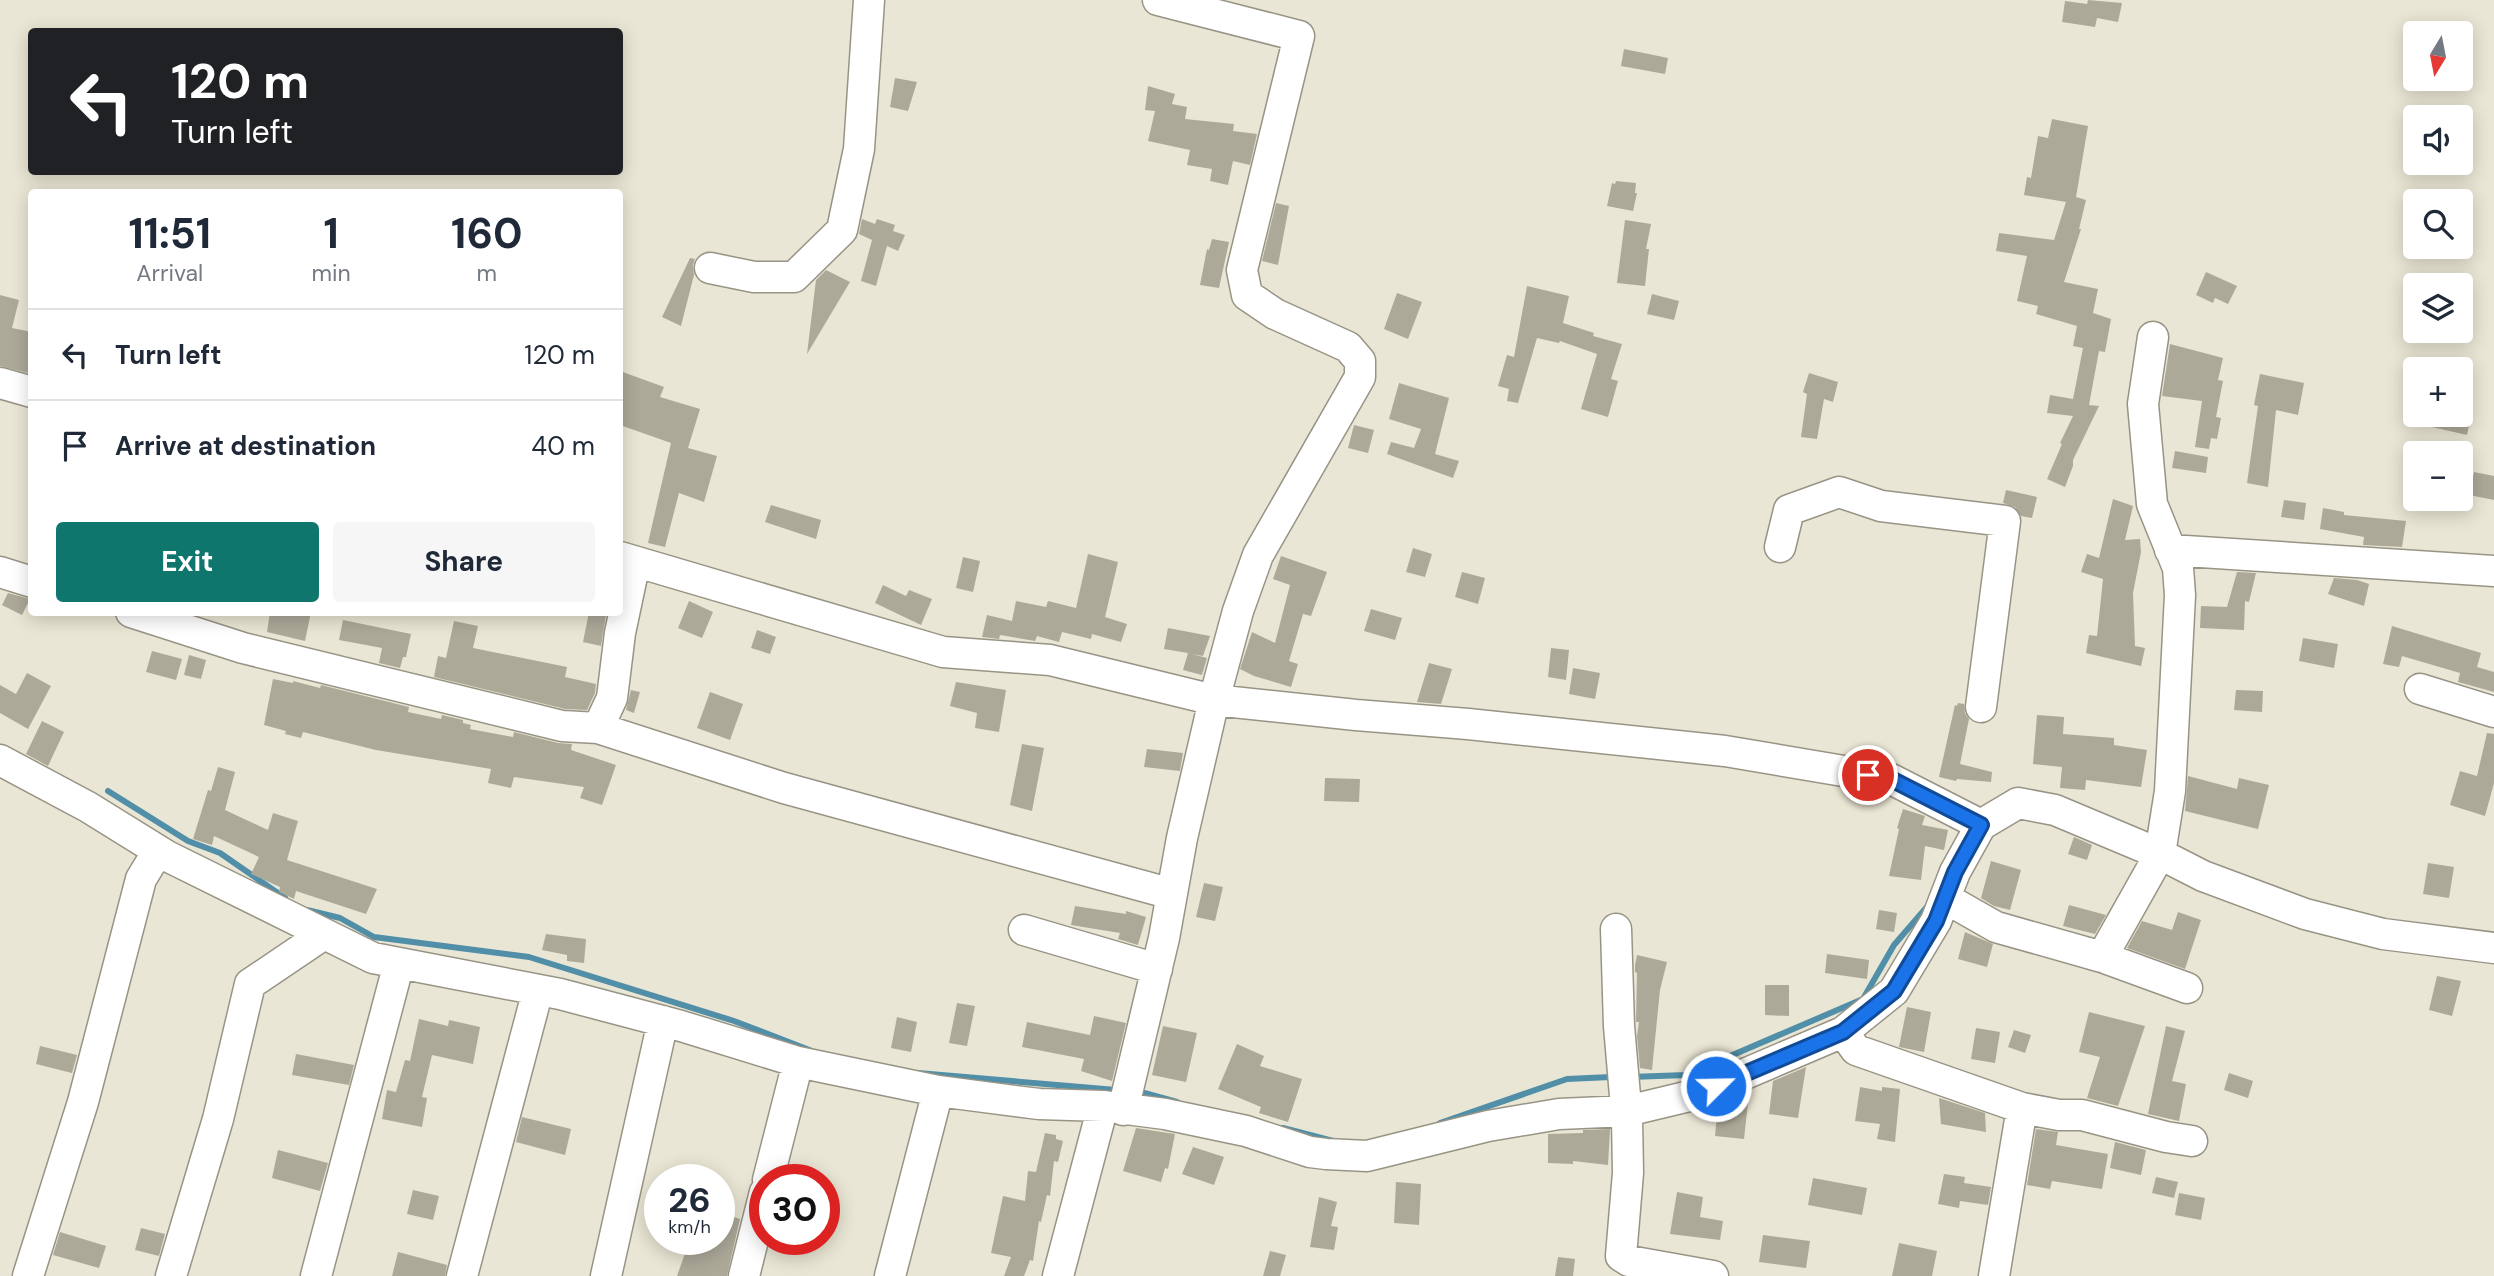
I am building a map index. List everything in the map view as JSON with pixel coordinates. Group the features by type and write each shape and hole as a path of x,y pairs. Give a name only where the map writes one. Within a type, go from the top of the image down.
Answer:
{"street":[{"path":"710,268 754,277 794,277 842,230 859,149 869,0"},
{"path":"1058,1276 1157,969 1182,838 1238,611 1258,555 1360,377 1360,361 1348,347 1275,314 1247,295 1242,270 1299,36 1158,0"},
{"path":"2102,957 2160,854 2170,791 2180,594 2178,568 2152,504 2143,404 2153,337"},
{"path":"0,383 28,391"},
{"path":"1780,547 1789,510 1839,492 1881,506 2005,521 1980,707"},
{"path":"2170,550 2494,571"},
{"path":"623,601 627,559 943,652 1050,660 1214,700 1356,715 1468,723 1726,751 1891,779 1981,825"},
{"path":"0,572 28,581"},
{"path":"143,616 243,648 522,717 562,726 597,727 784,788 1172,894"},
{"path":"597,727 612,698 622,616"},
{"path":"2420,690 2494,712"},
{"path":"0,760 88,807 158,851 373,958 538,990 663,1021 798,1062 938,1091 1039,1104 1164,1114 1246,1131 1310,1152 1367,1156 1488,1126 1559,1114 1627,1111 1698,1094 1843,1032 1894,991 1936,921 1955,872 1981,825 2018,803 2055,810 2160,854 2203,876 2305,915 2383,934 2494,948"},
{"path":"28,1276 83,1102 141,879 158,851"},
{"path":"1945,898 1996,927 2102,957 2187,988"},
{"path":"1616,929 1628,1172 1621,1255 1629,1261 1713,1276"},
{"path":"1024,930 1157,969"},
{"path":"171,1276 218,1119 250,984 324,934"},
{"path":"316,1276 399,963"},
{"path":"462,1276 538,990"},
{"path":"606,1276 663,1021"},
{"path":"1843,1032 1856,1050 2022,1108 2059,1115 2082,1115 2192,1141"},
{"path":"772,1164 798,1062"},
{"path":"890,1276 938,1091"},
{"path":"1994,1276 2022,1108"},
{"path":"744,1276 749,1255"}],"building":[{"path":"2088,0 2122,3 2118,22 2097,18 2095,27 2062,22 2065,1 2087,4"},
{"path":"1624,49 1668,58 1665,74 1621,66"},
{"path":"895,78 917,82 908,111 890,107"},
{"path":"1148,86 1175,94 1172,104 1187,107 1185,119 1234,124 1233,131 1257,134 1250,165 1233,161 1228,185 1210,181 1212,169 1187,165 1190,150 1148,141 1155,111 1145,110"},
{"path":"2052,119 2088,126 2076,197 2086,200 2081,229 2064,282 2098,289 2093,313 2111,319 2105,352 2099,351 2089,405 2099,406 2073,460 2065,487 2047,479 2073,416 2047,413 2050,395 2073,399 2083,348 2073,346 2077,326 2036,314 2038,306 2017,301 2027,256 1996,251 1999,233 2054,240 2066,202 2024,195 2027,177 2031,178 2038,136 2048,138"},
{"path":"1616,181 1636,183 1633,211 1607,206 1612,183 1615,184"},
{"path":"1276,203 1289,206 1278,265 1262,261"},
{"path":"862,219 875,224 877,219 895,225 893,231 905,235 898,251 887,246 876,286 861,281 872,240 859,234"},
{"path":"1625,220 1651,224 1646,249 1649,249 1645,286 1617,283"},
{"path":"1212,239 1229,242 1219,288 1200,285 1207,249 1209,250"},
{"path":"690,258 695,259 694,275 681,326 662,317"},
{"path":"826,270 850,282 807,354 816,280"},
{"path":"2206,272 2237,286 2228,304 2215,298 2213,303 2196,295"},
{"path":"1527,286 1569,296 1563,323 1594,333 1593,336 1622,344 1611,379 1618,381 1608,417 1581,409 1597,354 1560,341 1559,343 1537,338 1518,403 1507,401 1509,389 1498,386 1507,355 1514,357"},
{"path":"1397,293 1422,302 1408,339 1384,329"},
{"path":"1652,294 1679,301 1674,320 1647,314"},
{"path":"0,295 19,300 12,328 28,331 28,373 0,366"},
{"path":"2170,344 2223,358 2218,380 2223,381 2216,417 2221,418 2217,439 2211,438 2209,449 2195,447 2202,401 2162,396"},
{"path":"623,372 664,387 660,397 700,409 688,448 717,456 704,502 679,493 665,547 648,543 671,443 623,426"},
{"path":"1809,373 1838,382 1833,402 1824,399 1817,439 1801,437 1807,394 1803,392"},
{"path":"2260,374 2304,383 2298,415 2276,410 2268,487 2247,483 2258,406 2254,405"},
{"path":"1399,383 1449,398 1435,454 1459,461 1453,478 1387,454 1391,442 1414,448 1421,429 1389,419"},
{"path":"1354,425 1374,430 1368,453 1348,448"},
{"path":"2432,427 2469,427 2467,435"},
{"path":"2175,451 2208,457 2206,473 2172,468"},
{"path":"2474,472 2494,476 2494,500 2473,496"},
{"path":"2006,490 2037,497 2032,518 2021,516 2015,507 2003,503"},
{"path":"2113,499 2133,506 2125,540 2140,539 2141,552 2133,593 2135,646 2145,648 2141,666 2086,653 2089,635 2097,636 2103,579 2081,572 2087,554 2099,558"},
{"path":"2284,500 2306,503 2304,520 2281,517"},
{"path":"771,505 821,520 816,539 765,522"},
{"path":"2323,508 2344,512 2344,515 2406,521 2402,547 2363,545 2364,537 2320,529"},
{"path":"1413,548 1432,554 1425,577 1406,572"},
{"path":"1088,554 1118,562 1105,617 1127,624 1121,642 1092,634 1091,639 1062,632 1059,642 1037,636 1035,641 1000,635 999,639 982,637 987,615 1012,621 1016,601 1046,607 1048,601 1076,608"},
{"path":"1281,556 1327,572 1311,616 1303,614 1289,661 1298,664 1291,687 1240,669 1252,632 1275,643 1290,585 1273,579"},
{"path":"963,557 980,561 973,592 956,588"},
{"path":"1462,572 1485,578 1478,604 1455,597"},
{"path":"2237,572 2256,573 2249,602 2245,601 2244,630 2200,628 2201,606 2227,607"},
{"path":"2334,578 2369,584 2364,606 2328,594"},
{"path":"883,585 906,596 909,590 932,599 921,625 875,603"},
{"path":"8,593 28,598 22,615 2,605"},
{"path":"689,601 713,612 702,638 678,628"},
{"path":"1371,609 1402,618 1395,640 1364,631"},
{"path":"269,616 310,616 305,641 267,632"},
{"path":"588,616 606,616 601,646 583,642"},
{"path":"343,620 411,634 406,657 403,657 400,668 379,663 382,648 339,640"},
{"path":"454,621 478,626 473,648 567,667 565,677 596,684 587,710 565,709 434,677 438,656 446,658"},
{"path":"2392,626 2481,653 2477,667 2494,672 2494,692 2458,682 2460,673 2402,656 2399,667 2383,664"},
{"path":"1168,628 1210,636 1203,656 1192,654 1207,658 1202,675 1183,670 1188,653 1164,649"},
{"path":"757,630 776,637 770,654 751,648"},
{"path":"2303,638 2338,644 2334,668 2299,661"},
{"path":"1551,648 1569,650 1566,680 1548,677"},
{"path":"152,651 182,659 176,680 146,672"},
{"path":"189,655 206,660 201,679 184,675"},
{"path":"1429,663 1452,669 1441,704 1417,702"},
{"path":"1573,668 1600,673 1595,699 1569,694"},
{"path":"27,673 51,686 28,729 0,713 0,685 16,694"},
{"path":"273,679 320,688 321,685 409,707 408,712 441,719 442,715 463,720 463,723 471,725 470,729 513,737 514,732 572,744 571,750 616,765 602,805 580,798 584,787 514,777 511,788 488,783 491,769 376,750 303,732 301,738 285,734 286,731 264,725"},
{"path":"956,682 1006,690 999,732 975,728 977,713 950,706"},
{"path":"631,690 640,692 634,713 626,710"},
{"path":"2236,690 2263,691 2262,712 2234,710"},
{"path":"710,692 743,704 730,740 697,728"},
{"path":"1964,704 1969,719 1960,764 1992,772 1991,782 1956,781 1939,777 1955,705"},
{"path":"2037,715 2064,717 2063,734 2114,738 2114,745 2147,750 2141,787 2086,780 2085,790 2060,788 2062,767 2033,764"},
{"path":"42,721 64,732 48,766 26,754"},
{"path":"2487,733 2494,734 2494,783 2485,816 2450,805 2460,771 2477,776"},
{"path":"1022,744 1044,748 1032,811 1010,805"},
{"path":"1147,749 1183,753 1180,771 1144,767"},
{"path":"218,767 235,772 225,810 268,830 273,813 298,821 287,860 377,889 366,914 296,891 294,899 279,892 280,887 251,874 259,857 214,836 212,845 193,839"},
{"path":"2188,776 2237,789 2239,778 2269,785 2258,829 2185,811"},
{"path":"1325,778 1360,779 1359,802 1324,801"},
{"path":"1903,809 1925,816 1922,825 1948,830 1944,850 1925,846 1921,880 1889,876"},
{"path":"2074,837 2092,845 2087,860 2068,854"},
{"path":"1991,861 2021,870 2010,910 1994,906 1981,898"},
{"path":"2428,863 2454,867 2449,898 2423,894"},
{"path":"1204,883 1223,887 1215,921 1196,917"},
{"path":"2069,905 2106,915 2095,934 2063,926"},
{"path":"1075,906 1126,914 1126,911 1146,917 1138,945 1118,939 1120,933 1071,925"},
{"path":"1879,910 1897,913 1894,932 1876,929"},
{"path":"2178,912 2201,920 2185,969 2127,948 2142,921 2172,930"},
{"path":"1965,932 1993,944 1987,967 1958,959"},
{"path":"546,934 586,939 584,963 567,961 567,955 542,950"},
{"path":"1827,954 1869,960 1867,979 1825,973"},
{"path":"1637,955 1667,962 1660,990 1652,1070 1640,1068 1637,1036 1639,1022 1636,1022"},
{"path":"2437,976 2461,981 2452,1016 2429,1010"},
{"path":"1765,985 1789,985 1789,1016 1765,1015"},
{"path":"957,1003 975,1006 967,1046 949,1043"},
{"path":"1907,1007 1931,1012 1924,1052 1899,1047"},
{"path":"2089,1012 2145,1026 2118,1106 2087,1098 2100,1057 2079,1052"},
{"path":"1094,1016 1126,1023 1112,1081 1081,1071 1084,1059 1022,1047 1027,1022 1090,1035"},
{"path":"897,1017 917,1022 911,1052 891,1048"},
{"path":"419,1019 448,1026 449,1020 480,1027 473,1064 432,1055 422,1097 427,1098 422,1127 382,1119 387,1090 396,1092 405,1060 410,1061"},
{"path":"1163,1026 1197,1033 1186,1082 1152,1075"},
{"path":"2166,1026 2185,1031 2172,1081 2186,1084 2179,1121 2148,1114"},
{"path":"1976,1028 2000,1032 1995,1063 1971,1059"},
{"path":"2014,1030 2031,1035 2025,1053 2008,1047"},
{"path":"1237,1044 1264,1056 1260,1066 1302,1079 1288,1122 1259,1113 1261,1107 1218,1089"},
{"path":"40,1046 77,1055 72,1073 36,1064"},
{"path":"296,1054 354,1065 349,1085 292,1075"},
{"path":"1806,1067 1798,1118 1769,1114 1773,1081"},
{"path":"2229,1073 2253,1081 2248,1098 2224,1090"},
{"path":"1860,1087 1882,1091 1882,1087 1900,1089 1895,1142 1877,1139 1880,1124 1855,1121"},
{"path":"1939,1098 1985,1113 1986,1132 1941,1124"},
{"path":"1728,1100 1748,1103 1744,1139 1715,1136 1718,1104"},
{"path":"522,1117 571,1129 565,1155 516,1142"},
{"path":"1136,1128 1175,1134 1168,1169 1165,1168 1161,1182 1123,1171"},
{"path":"1610,1129 1608,1165 1573,1161 1573,1164 1548,1163 1548,1134"},
{"path":"2036,1129 2058,1132 2056,1145 2108,1154 2102,1189 2052,1181 2050,1189 2027,1185"},
{"path":"1045,1133 1056,1135 1056,1139 1063,1141 1058,1162 1054,1161 1050,1196 1047,1195 1041,1222 1039,1221 1033,1261 1030,1260 1024,1276 1004,1276 1011,1257 991,1253 1003,1196 1025,1201 1028,1171 1036,1172"},
{"path":"2115,1142 2146,1150 2141,1175 2110,1168"},
{"path":"1193,1147 1224,1157 1214,1185 1182,1174"},
{"path":"278,1150 328,1163 320,1191 272,1178"},
{"path":"1944,1174 1965,1177 1964,1183 1991,1187 1988,1205 1960,1201 1959,1208 1938,1204"},
{"path":"2156,1177 2178,1182 2174,1198 2152,1193"},
{"path":"1813,1178 1867,1188 1862,1215 1808,1205"},
{"path":"1396,1182 1421,1184 1419,1225 1394,1223"},
{"path":"413,1190 439,1196 433,1220 407,1214"},
{"path":"1677,1192 1703,1197 1700,1217 1723,1221 1720,1240 1670,1234"},
{"path":"2179,1193 2205,1198 2201,1220 2175,1215"},
{"path":"1319,1197 1337,1202 1331,1226 1338,1227 1334,1250 1310,1247"},
{"path":"735,1217 740,1219 735,1241"},
{"path":"141,1228 165,1234 159,1256 135,1250"},
{"path":"60,1232 106,1246 99,1268 53,1255"},
{"path":"1763,1235 1810,1241 1806,1268 1759,1262"},
{"path":"1899,1243 1937,1251 1932,1276 1892,1276"},
{"path":"1270,1251 1286,1255 1280,1276 1263,1276"},
{"path":"398,1252 447,1265 445,1276 392,1276"},
{"path":"684,1255 732,1255 727,1276 677,1276"},
{"path":"1558,1257 1575,1259 1573,1276 1555,1276"}],"waterway":[{"path":"108,791 188,841 220,853 285,898"},
{"path":"1630,1077 1686,1075 1863,999 1894,945 1926,908"},
{"path":"307,910 340,918 374,937 529,957 734,1021 812,1051"},
{"path":"918,1073 1116,1090"},
{"path":"1440,1123 1567,1079 1611,1077"},
{"path":"1137,1091 1177,1102"},
{"path":"1283,1128 1333,1141"}],"route":[{"path":"1716,1086 1843,1032 1894,991 1936,921 1955,872 1981,825 1891,779 1868,775"}]}
